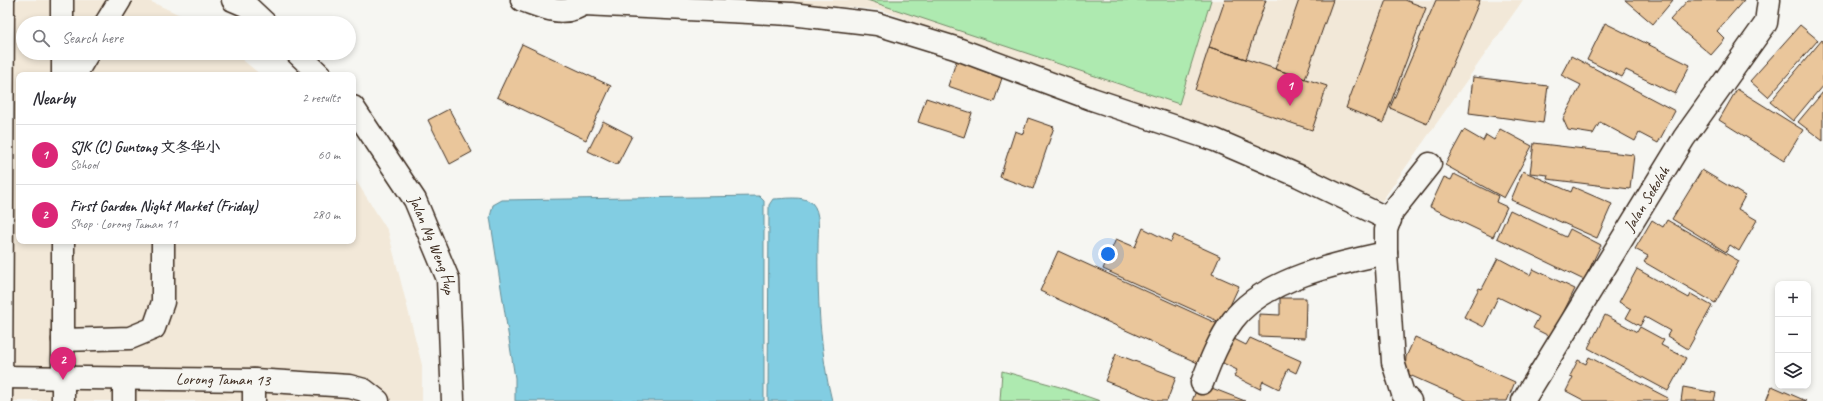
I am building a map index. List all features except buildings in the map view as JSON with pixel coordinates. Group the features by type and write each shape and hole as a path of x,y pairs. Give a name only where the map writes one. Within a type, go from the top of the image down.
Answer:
{"street":[{"path":"1,401 3,0"},
{"path":"62,0 62,16"},
{"path":"110,16 120,0"},
{"path":"233,0 247,6 258,16"},
{"path":"522,0 557,12 579,8 587,2 791,14 877,24 955,48 1092,99 1215,140 1299,176 1390,220"},
{"name":"Jalan Sekolah","path":"1523,401 1684,138 1766,24 1769,0"},
{"path":"63,60 63,72"},
{"path":"77,72 84,60"},
{"path":"304,60 317,72"},
{"name":"Jalan Ng Weng Hup","path":"356,112 415,200 448,279 453,401"},
{"path":"1403,399 1393,362 1386,253 1386,230 1392,212 1430,164"},
{"path":"63,244 63,401"},
{"path":"63,340 130,338 154,328 163,302 163,244"},
{"path":"1202,383 1213,356 1233,320 1257,297 1299,277 1347,261 1386,253"},
{"name":"Lorong Taman 13","path":"0,377 124,379 254,391 349,386 364,390 378,401"},
{"path":"124,379 124,401"}],"shaded area":[{"path":"0,0 147,0 182,16 16,16 16,60 243,60 257,72 16,72 16,244 356,244 356,181 388,231 422,365 422,401 0,401"},
{"path":"745,0 1523,0 1382,201 882,10"}],"green space":[{"path":"867,0 1211,0 1179,104"},
{"path":"1002,371 1060,387 1100,401 1000,401"}],"water":[{"path":"759,196 764,201 764,401 515,401 515,378 490,217 493,205 502,200"},
{"path":"773,199 804,199 812,203 817,212 820,323 825,364 832,401 768,401 769,205"}],"place":[{"name":"SJK (C) Guntong 文冬华小","path":"1290,106"},
{"name":"First Garden Night Market (Friday)","path":"63,380"}]}
